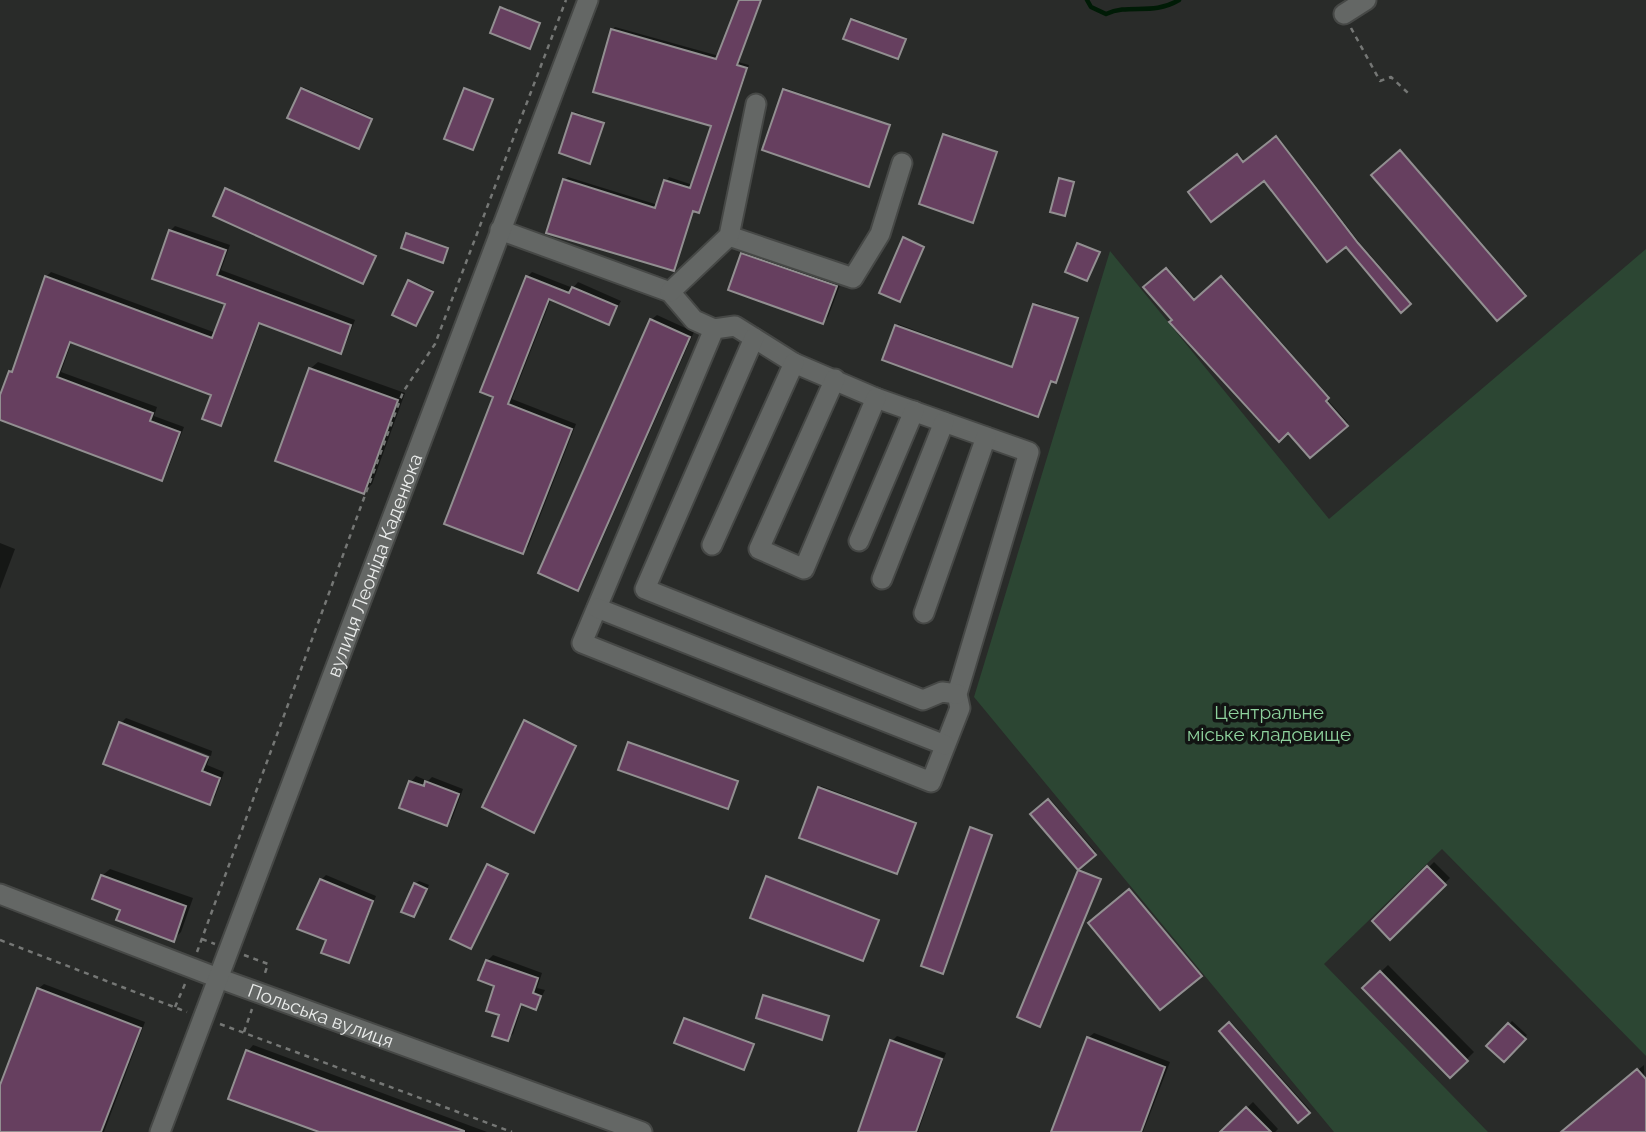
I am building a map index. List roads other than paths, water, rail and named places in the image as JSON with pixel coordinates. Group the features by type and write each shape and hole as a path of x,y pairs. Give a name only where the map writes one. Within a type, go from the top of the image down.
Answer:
{"street":[{"name":"вулиця Леоніда Каденюка","path":"160,1132 588,0"},
{"path":"1343,14 1366,0"},
{"path":"670,292 729,236 756,104"},
{"path":"729,236 853,278 880,234 902,163"},
{"path":"500,230 670,292 694,320 714,329 735,326 794,363 876,398 1029,452 957,694 960,708 931,782 582,643 714,329"},
{"path":"754,338 645,589 923,699 942,692 957,694"},
{"path":"712,545 794,363"},
{"path":"835,379 759,549 804,569 876,398"},
{"path":"859,541 914,411"},
{"path":"882,579 944,422"},
{"path":"924,613 986,437"},
{"path":"597,608 945,745"},
{"name":"Польська вулиця","path":"0,894 191,968 642,1132"}],"waterway":[{"path":"1087,0 1091,7 1106,14 1124,9 1150,9 1179,0"}],"park label":[{"name":"Центральне міське кладовище","path":"1269,723"}]}
